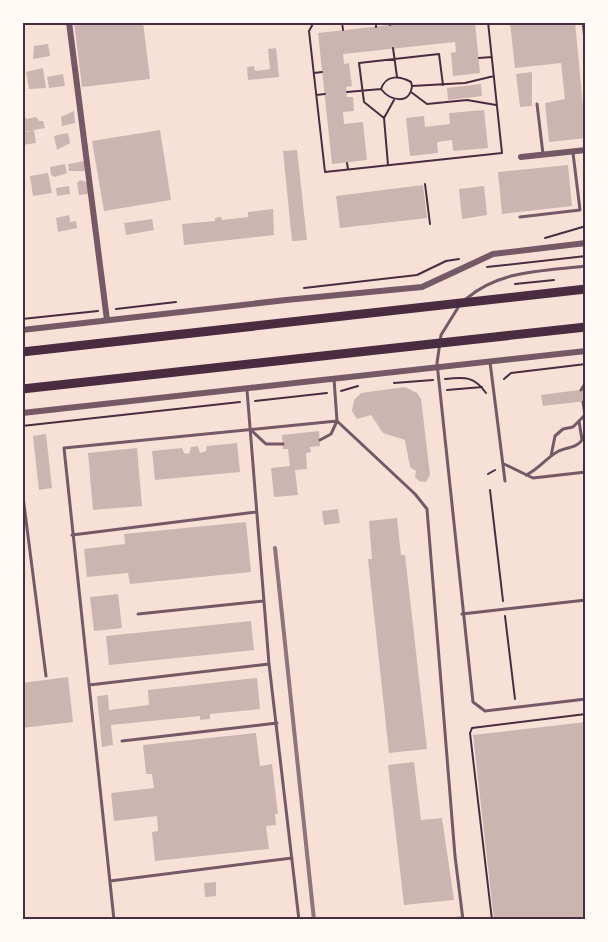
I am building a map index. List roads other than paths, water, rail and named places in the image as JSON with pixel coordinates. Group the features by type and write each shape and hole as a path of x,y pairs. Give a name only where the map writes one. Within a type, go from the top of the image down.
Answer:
{"main road":[{"path":"22,352 585,289"},
{"path":"22,389 585,327"}],"street":[{"path":"69,22 107,320"},
{"path":"521,157 585,150"},
{"path":"22,330 422,287 493,254 585,243"},
{"path":"22,412 585,351"}],"lane":[{"path":"583,22 585,48"},
{"path":"537,104 543,154"},
{"path":"520,217 580,210 573,151"},
{"path":"585,266 499,278 463,302 450,318 439,344 437,363 472,696 479,709 490,711 585,699"},
{"path":"490,362 505,481"},
{"path":"320,440 331,434 337,421 334,379"},
{"path":"581,390 585,382"},
{"path":"247,388 269,664 299,920"},
{"path":"549,460 555,436 563,429 573,427 585,415 583,402"},
{"path":"114,920 64,448 337,421 415,494 427,509 463,919 430,920"},
{"path":"526,475 559,451 581,442 579,421"},
{"path":"250,430 266,444 283,444"},
{"path":"504,463 533,478 585,472"},
{"path":"22,489 46,676"},
{"path":"72,535 256,512"},
{"path":"462,614 585,600"},
{"path":"138,614 263,601"},
{"path":"89,685 269,664"},
{"path":"122,741 277,723"},
{"path":"110,881 292,858"}],"railway":[{"path":"275,548 314,920"}]}
